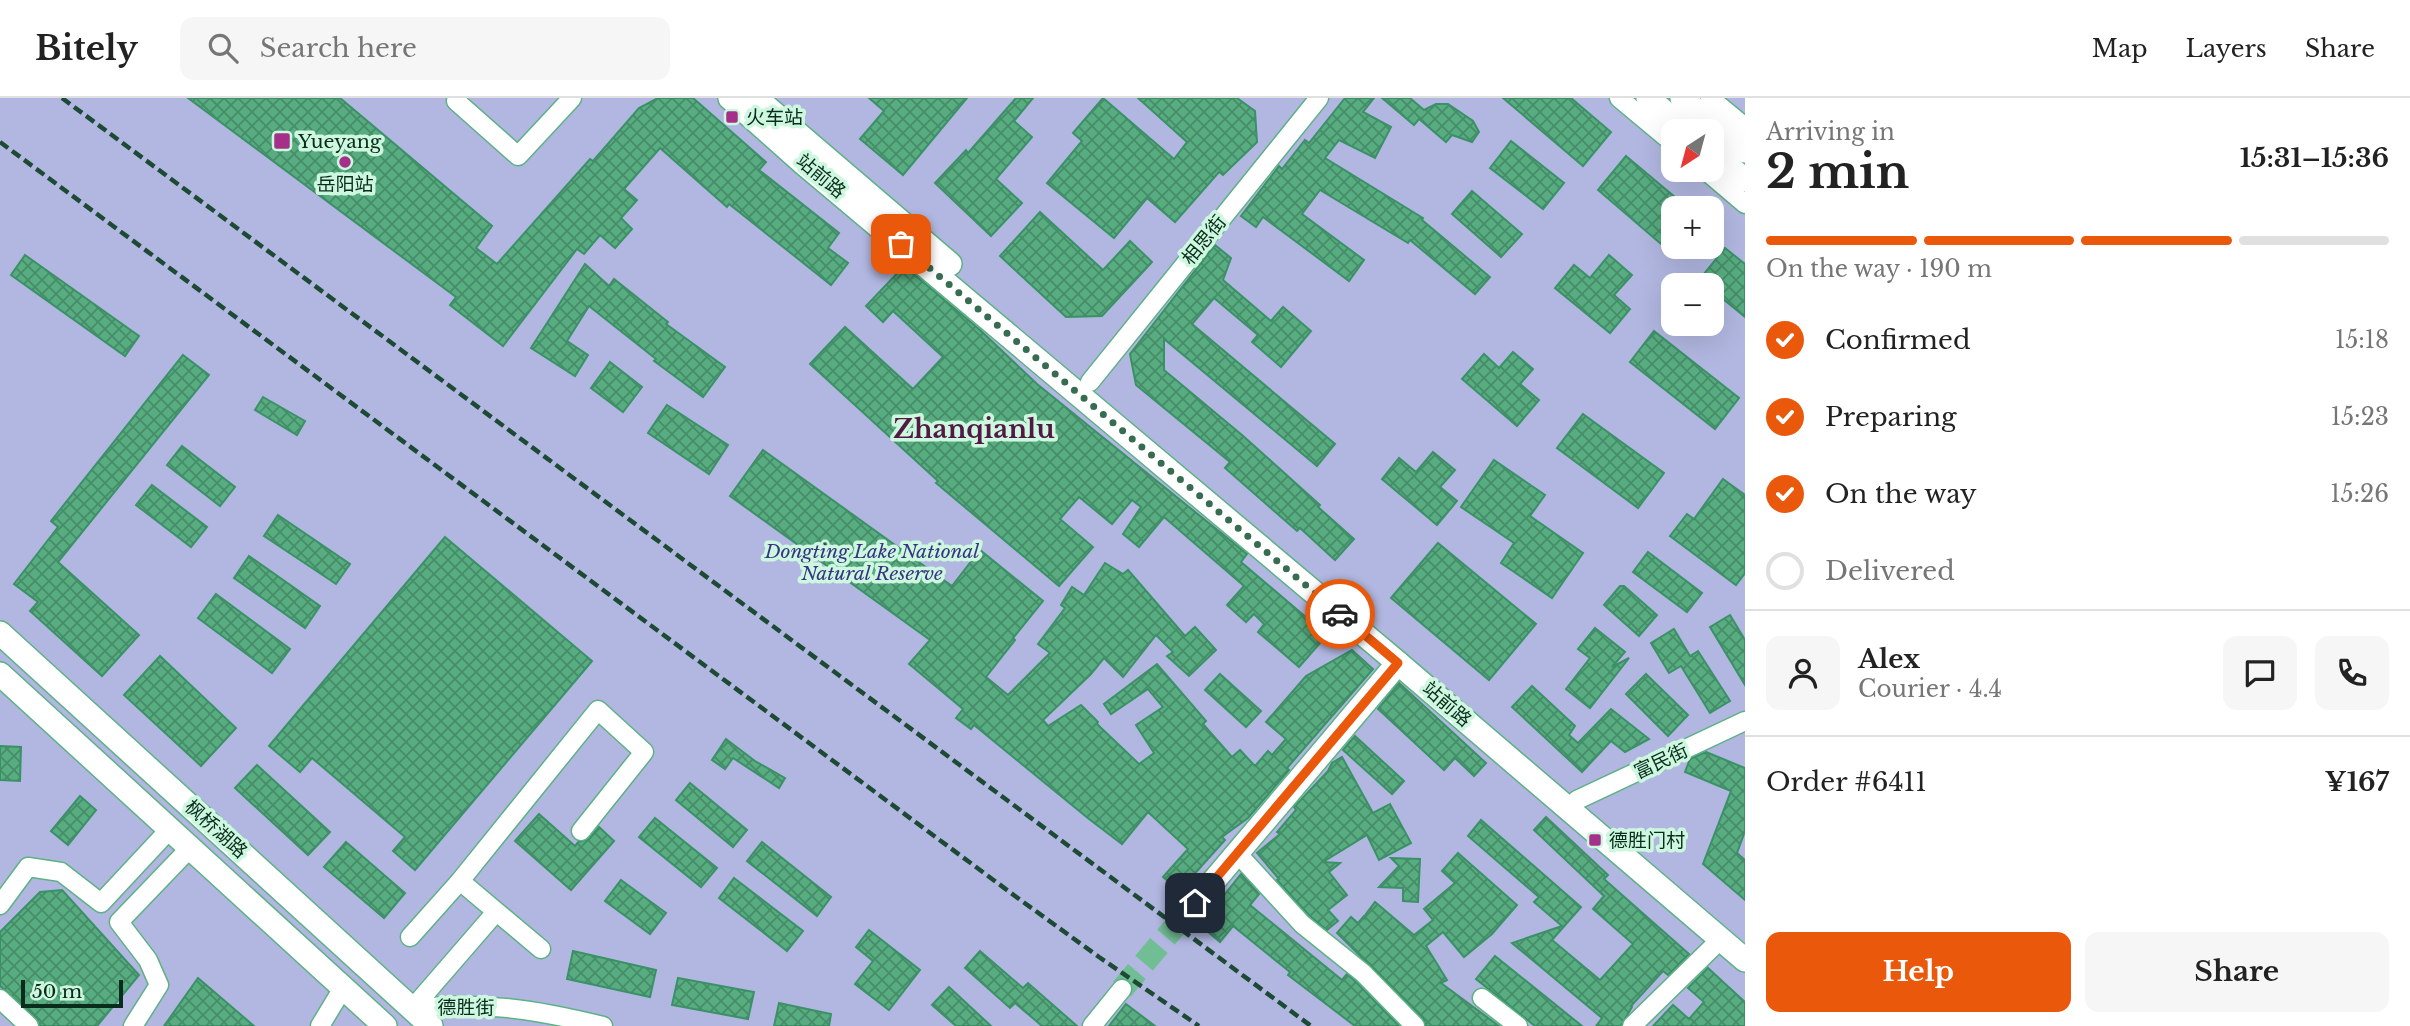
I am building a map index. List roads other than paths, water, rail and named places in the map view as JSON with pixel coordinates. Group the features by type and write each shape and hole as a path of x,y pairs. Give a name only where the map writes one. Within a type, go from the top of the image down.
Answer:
{"main road":[{"name":"站前路","path":"730,98 802,162 1398,663 1745,960"},
{"name":"站前路","path":"757,98 1353,604 1745,945"},
{"path":"1682,98 1745,151"},
{"path":"1652,101 1664,119"},
{"path":"1724,162 1745,180"},
{"name":"枫桥湖路","path":"0,633 431,1026"},
{"path":"1195,903 1398,663"},
{"name":"枫桥湖路","path":"0,674 384,1026"}],"street":[{"path":"458,98 456,101 517,156 572,98"},
{"name":"相思街","path":"1090,382 1319,98"},
{"path":"1619,98 1661,128"},
{"path":"1710,98 1745,127"},
{"path":"1719,182 1745,204"},
{"path":"410,937 460,881 598,710 644,752 581,831"},
{"name":"富民街","path":"1577,800 1745,721"},
{"path":"101,903 170,830"},
{"path":"122,926 119,922 190,848"},
{"path":"1237,853 1302,924 1363,973 1415,1026"},
{"path":"0,905 28,867 61,872 101,903 148,960 159,985 133,1026"},
{"path":"460,881 541,950"},
{"path":"412,1009 496,912"},
{"path":"1632,1026 1721,939"},
{"path":"320,1026 344,988"},
{"path":"1092,1026 1122,989"},
{"path":"1482,998 1518,1026"},
{"path":"0,999 29,1026"},
{"name":"德胜街","path":"412,1009 448,1004 497,1006 549,1012 603,1026"}],"tunnel":[{"path":"1122,989 1195,903"}],"railway":[{"path":"62,98 1311,1026"},
{"path":"0,142 1015,896 1199,1026"}],"place":[{"name":"火车站","path":"732,117"},
{"name":"Yueyang","path":"282,141"},
{"name":"岳阳站","path":"345,162"},
{"name":"德胜门村","path":"1595,840"}],"district":[{"name":"Zhanqianlu","path":"974,429"}],"park label":[{"name":"Dongting Lake National Natural Reserve","path":"872,562"}]}
